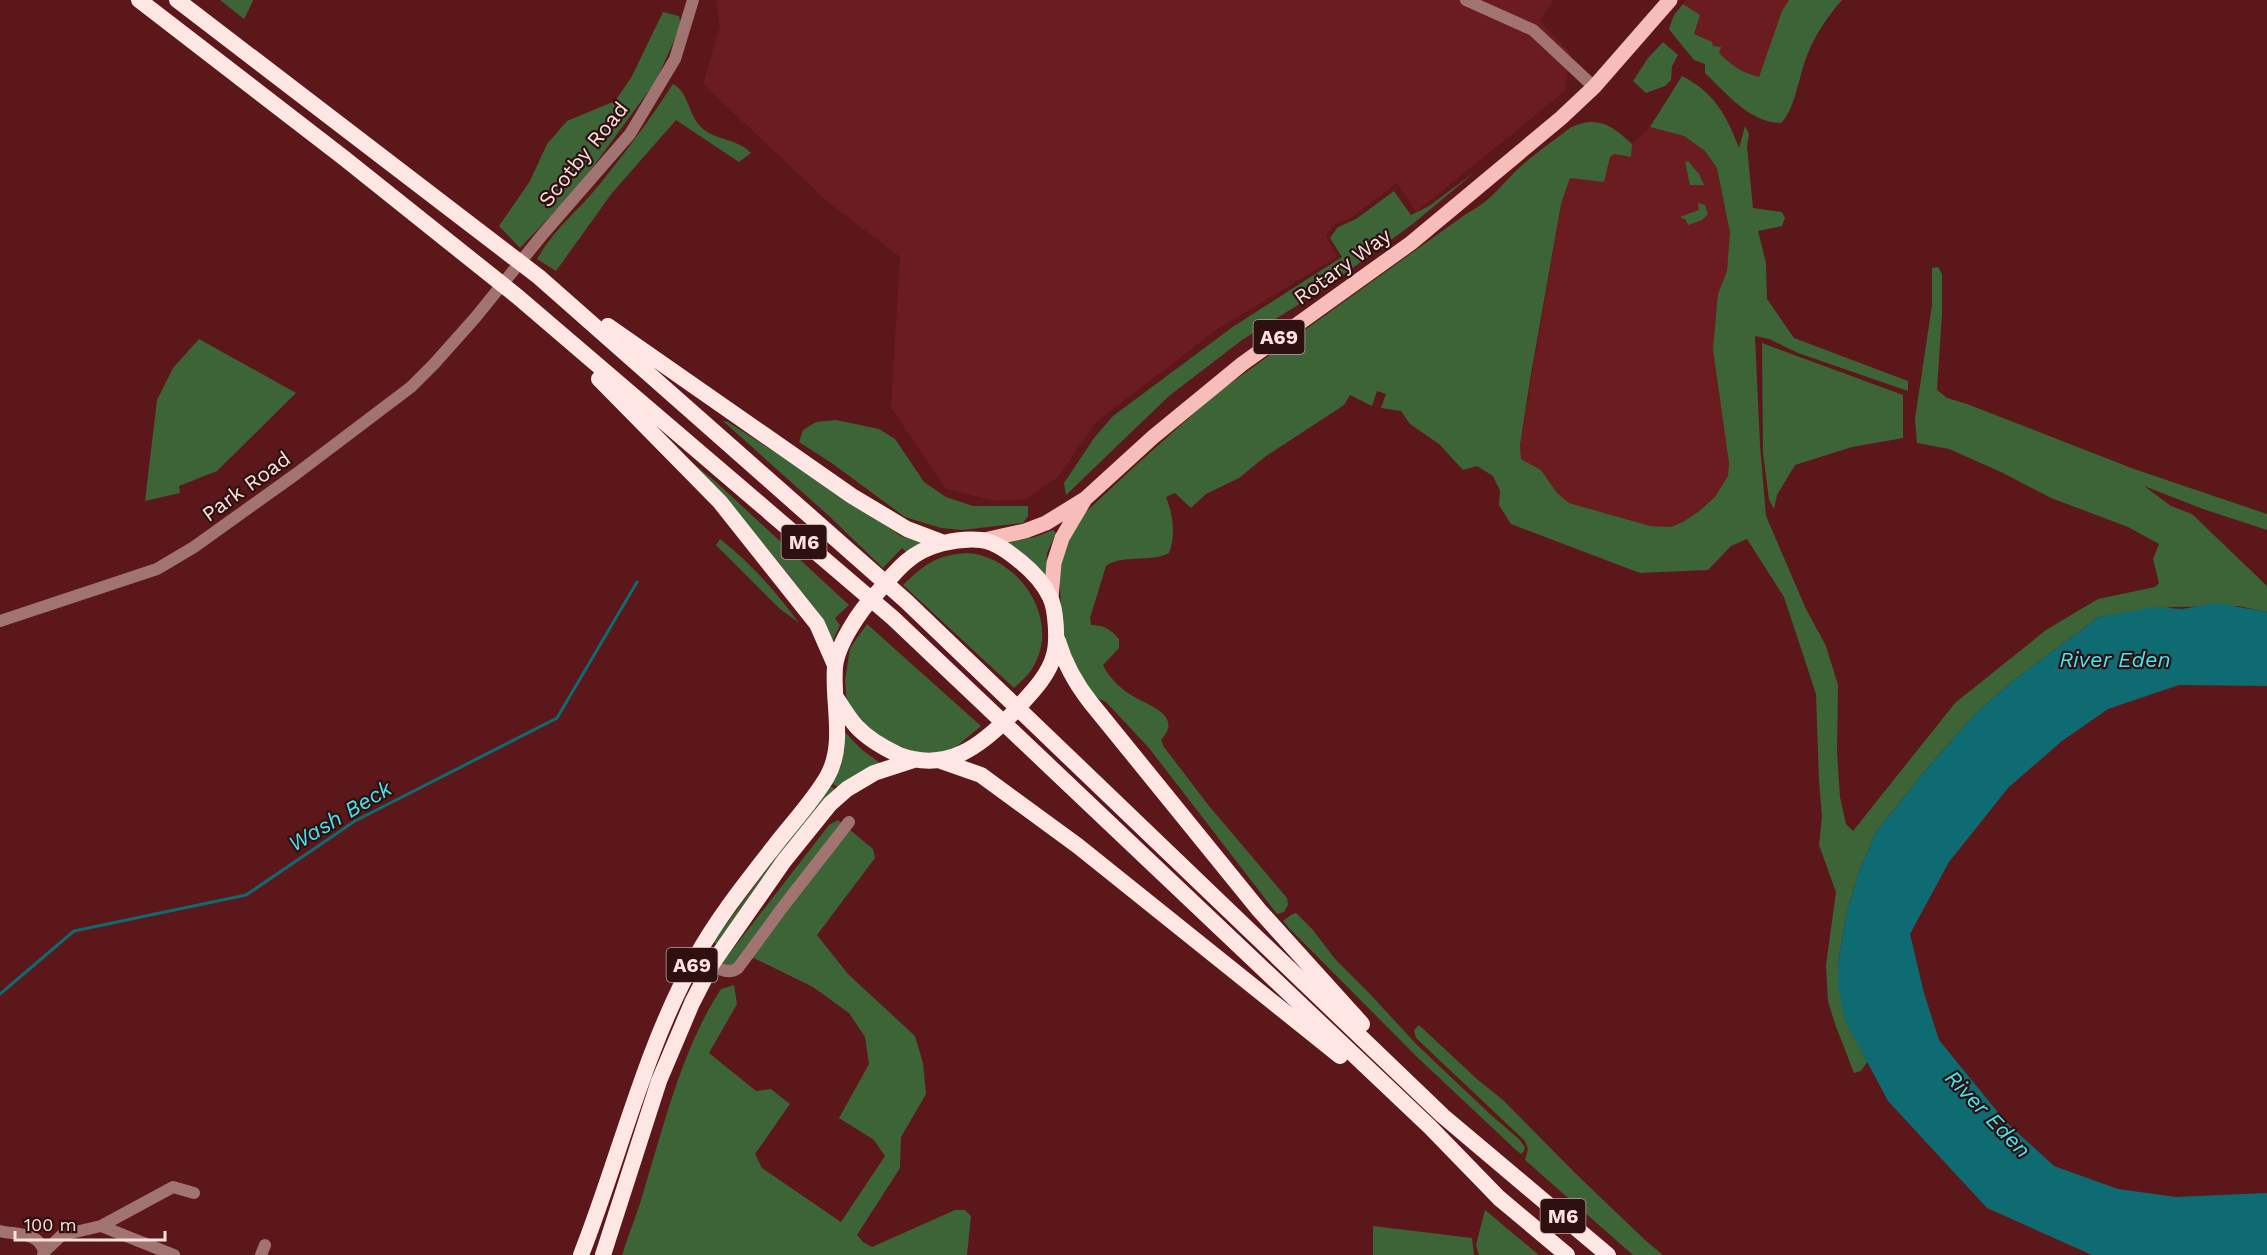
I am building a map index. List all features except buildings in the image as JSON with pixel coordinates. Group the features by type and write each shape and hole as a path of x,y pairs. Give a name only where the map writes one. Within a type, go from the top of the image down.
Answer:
{"highway":[{"name":"M6","path":"139,0 344,158 518,297 893,618 1430,1127 1499,1198 1567,1255"},
{"name":"M6","path":"177,0 539,277 906,601 1443,1116 1608,1255"},
{"path":"539,277 852,496 907,529 944,543"},
{"path":"518,297 720,502 817,624 835,665 837,699 856,727 884,749 914,760 941,760 981,775 1078,846 1430,1127"},
{"name":"A69","path":"835,665 851,625 866,604 907,561 920,551 944,543 984,540 1009,552 1032,571 1051,598 1056,635 1054,656 1044,676 1032,692 996,731 977,746 957,756 941,760"},
{"path":"1056,635 1064,659 1076,683 1146,771 1258,910 1443,1116"},
{"name":"A69","path":"581,1255 648,1063 672,1003 698,954 737,897 827,776 833,763 836,746 837,699"},
{"name":"A69","path":"603,1255 659,1081 692,1003 712,964 784,861 830,804 847,789 874,773 914,760"}],"main road":[{"name":"A69","path":"1594,87 1670,0"},
{"name":"Rotary Way","path":"984,540 1025,531 1046,522 1085,499 1153,437 1242,364 1411,243 1561,118 1594,87"},
{"name":"Rotary Way","path":"1051,598 1054,563 1062,538 1085,499"}],"street":[{"name":"Scotby Road","path":"475,318 543,234 630,134 675,59 693,0"},
{"path":"1466,0 1533,30 1594,87"},
{"name":"Park Road","path":"0,621 157,569 194,547 330,449 411,387 475,318"},
{"path":"698,954 728,973 738,969 849,822"},
{"path":"43,1253 62,1235 101,1226 172,1187 194,1193"},
{"path":"101,1226 174,1255"},
{"path":"0,1231 36,1238 42,1243 43,1253"}],"shaded area":[{"path":"716,0 1554,0 1540,21 1570,53 1565,91 1416,212 1397,183 1351,218 1332,226 1326,236 1337,257 1219,328 1095,423 1058,477 1026,499 996,501 946,489 891,408 900,257 830,204 703,84 720,26"},
{"path":"1686,0 1796,0 1761,86 1748,93 1700,60 1694,60 1669,29 1674,15"},
{"path":"1650,127 1684,136 1705,151 1717,168 1730,233 1727,271 1718,294 1728,476 1715,497 1683,522 1671,527 1650,526 1569,503 1557,493 1541,470 1521,459 1520,445 1561,204 1570,178 1580,178 1606,168 1610,157 1614,154 1630,157 1632,144"}],"green space":[{"path":"220,0 253,0 253,1 244,19"},
{"path":"1789,0 1842,0 1825,21 1812,44 1786,118 1781,123 1770,122 1750,113 1732,99 1705,73 1705,64 1694,60 1669,29 1674,15 1683,4 1700,15 1694,34 1712,42 1713,46 1721,47 1719,53 1737,68 1759,77 1782,11"},
{"path":"663,12 679,16 681,25 656,81 579,186 520,248 499,226 530,181 547,144 567,121 615,101 631,78"},
{"path":"1663,42 1678,55 1672,66 1671,80 1665,86 1646,93 1633,81 1648,58"},
{"path":"1682,76 1711,97 1730,125 1739,148 1745,126 1749,134 1747,147 1753,208 1782,212 1785,218 1782,226 1758,231 1766,263 1767,299 1794,338 1908,381 1908,391 1798,353 1769,339 1755,336 1766,516 1806,609 1826,646 1838,685 1837,752 1840,797 1846,824 1853,831 1955,703 2046,630 2098,599 2155,587 2159,583 2153,559 2159,544 2128,527 2051,498 1949,449 1917,443 1915,419 1932,305 1932,268 1938,267 1942,274 1937,390 1947,398 2134,469 2267,514 2267,530 2144,486 2171,506 2192,514 2267,586 2267,612 2238,606 2173,607 2099,617 2014,680 1975,714 1929,766 1876,832 1860,869 1847,911 1838,962 1845,1020 1868,1061 1861,1071 1854,1073 1828,1001 1826,965 1836,892 1819,845 1822,816 1816,694 1784,597 1747,539 1731,546 1708,570 1640,573 1511,524 1499,505 1500,491 1493,476 1477,466 1463,470 1439,444 1410,424 1401,411 1381,408 1386,394 1377,391 1372,406 1350,395 1344,405 1266,456 1239,478 1206,494 1191,508 1175,493 1166,497 1173,525 1169,553 1153,558 1120,560 1106,566 1090,618 1091,625 1106,628 1119,639 1119,648 1103,665 1108,673 1124,690 1160,711 1166,717 1167,731 1161,740 1164,747 1209,806 1287,898 1288,905 1284,912 1277,914 1149,748 1106,702 1090,695 1062,637 1059,562 1075,522 1217,393 1481,205 1533,156 1570,128 1589,122 1611,127 1632,144 1631,157 1614,154 1610,157 1604,182 1570,178 1561,204 1530,380 1520,445 1521,459 1541,470 1557,493 1569,503 1650,526 1671,527 1683,522 1715,497 1728,476 1729,463 1713,349 1718,294 1727,271 1730,233 1717,168 1705,151 1684,136 1650,127"},
{"path":"673,84 682,92 701,127 751,153 739,162 676,120 612,193 556,271 537,259 566,220 619,160"},
{"path":"1688,161 1699,174 1704,185 1690,185 1685,162"},
{"path":"1475,172 1414,223 1328,286 1242,340 1169,396 1066,495 1064,483 1094,438 1113,416 1234,326 1342,257 1330,238 1338,227 1356,219 1394,191 1411,215 1429,206"},
{"path":"1698,203 1705,205 1708,214 1702,220 1688,225 1686,220 1680,217 1699,210"},
{"path":"199,339 296,393 217,471 179,486 180,493 145,501 157,400 173,368"},
{"path":"1762,343 1903,395 1903,438 1852,447 1795,465 1777,495 1774,509 1769,500 1763,453"},
{"path":"836,420 879,429 895,439 924,482 946,497 973,506 1028,506 1028,516 1023,523 962,530 941,528 905,517 799,442 803,430 816,422"},
{"path":"723,421 728,422 862,508 901,536 925,543 906,552 902,548 883,568"},
{"path":"680,453 716,482 849,605 835,618 840,625 831,645 817,611 734,508"},
{"path":"1053,530 1056,533 1047,553 1046,579 1005,543 1035,537"},
{"path":"720,539 762,578 799,623 779,608 716,545"},
{"path":"967,553 986,557 1003,565 1030,593 1038,611 1042,629 1041,648 1031,670 1014,688 903,585 918,571 939,558"},
{"path":"867,624 981,726 957,746 938,756 883,748 847,705 845,680 850,648"},
{"path":"843,730 861,749 880,763 841,789 831,783"},
{"path":"829,785 838,791 718,945 713,942"},
{"path":"838,820 873,849 875,858 817,935 848,974 915,1036 923,1063 926,1094 901,1137 900,1168 857,1235 872,1247 955,1210 965,1210 971,1216 967,1255 622,1255 685,1061 707,1012 721,989 734,985 737,1004 709,1053 756,1091 771,1089 790,1104 755,1154 762,1168 841,1222 885,1156 874,1140 839,1118 869,1064 865,1037 849,1013 813,987 754,958 734,967 722,963 829,825"},
{"path":"1296,913 1313,930 1335,959 1417,1045 1519,1139 1525,1147 1521,1154 1417,1057 1288,927 1283,921"},
{"path":"1419,1025 1503,1100 1575,1173 1663,1255 1633,1255 1525,1160 1528,1149 1525,1141 1416,1038 1414,1030"},
{"path":"1485,1210 1539,1255 1479,1255 1476,1245"},
{"path":"1373,1226 1472,1238 1474,1255 1373,1255"}],"water":[{"name":"River Eden","path":"2216,603 2267,612 2267,686 2179,685 2108,709 2062,741 2008,788 1949,862 1910,934 1924,993 1939,1040 2005,1121 2054,1166 2118,1189 2176,1197 2267,1193 2267,1255 2092,1255 1987,1208 1888,1101 1845,1020 1838,987 1838,962 1847,911 1860,869 1876,832 1929,766 1975,714 2014,680 2099,617 2154,607 2182,609"}],"waterway":[{"name":"Wash Beck","path":"0,994 74,931 246,895 355,821 557,718 637,582"}]}
